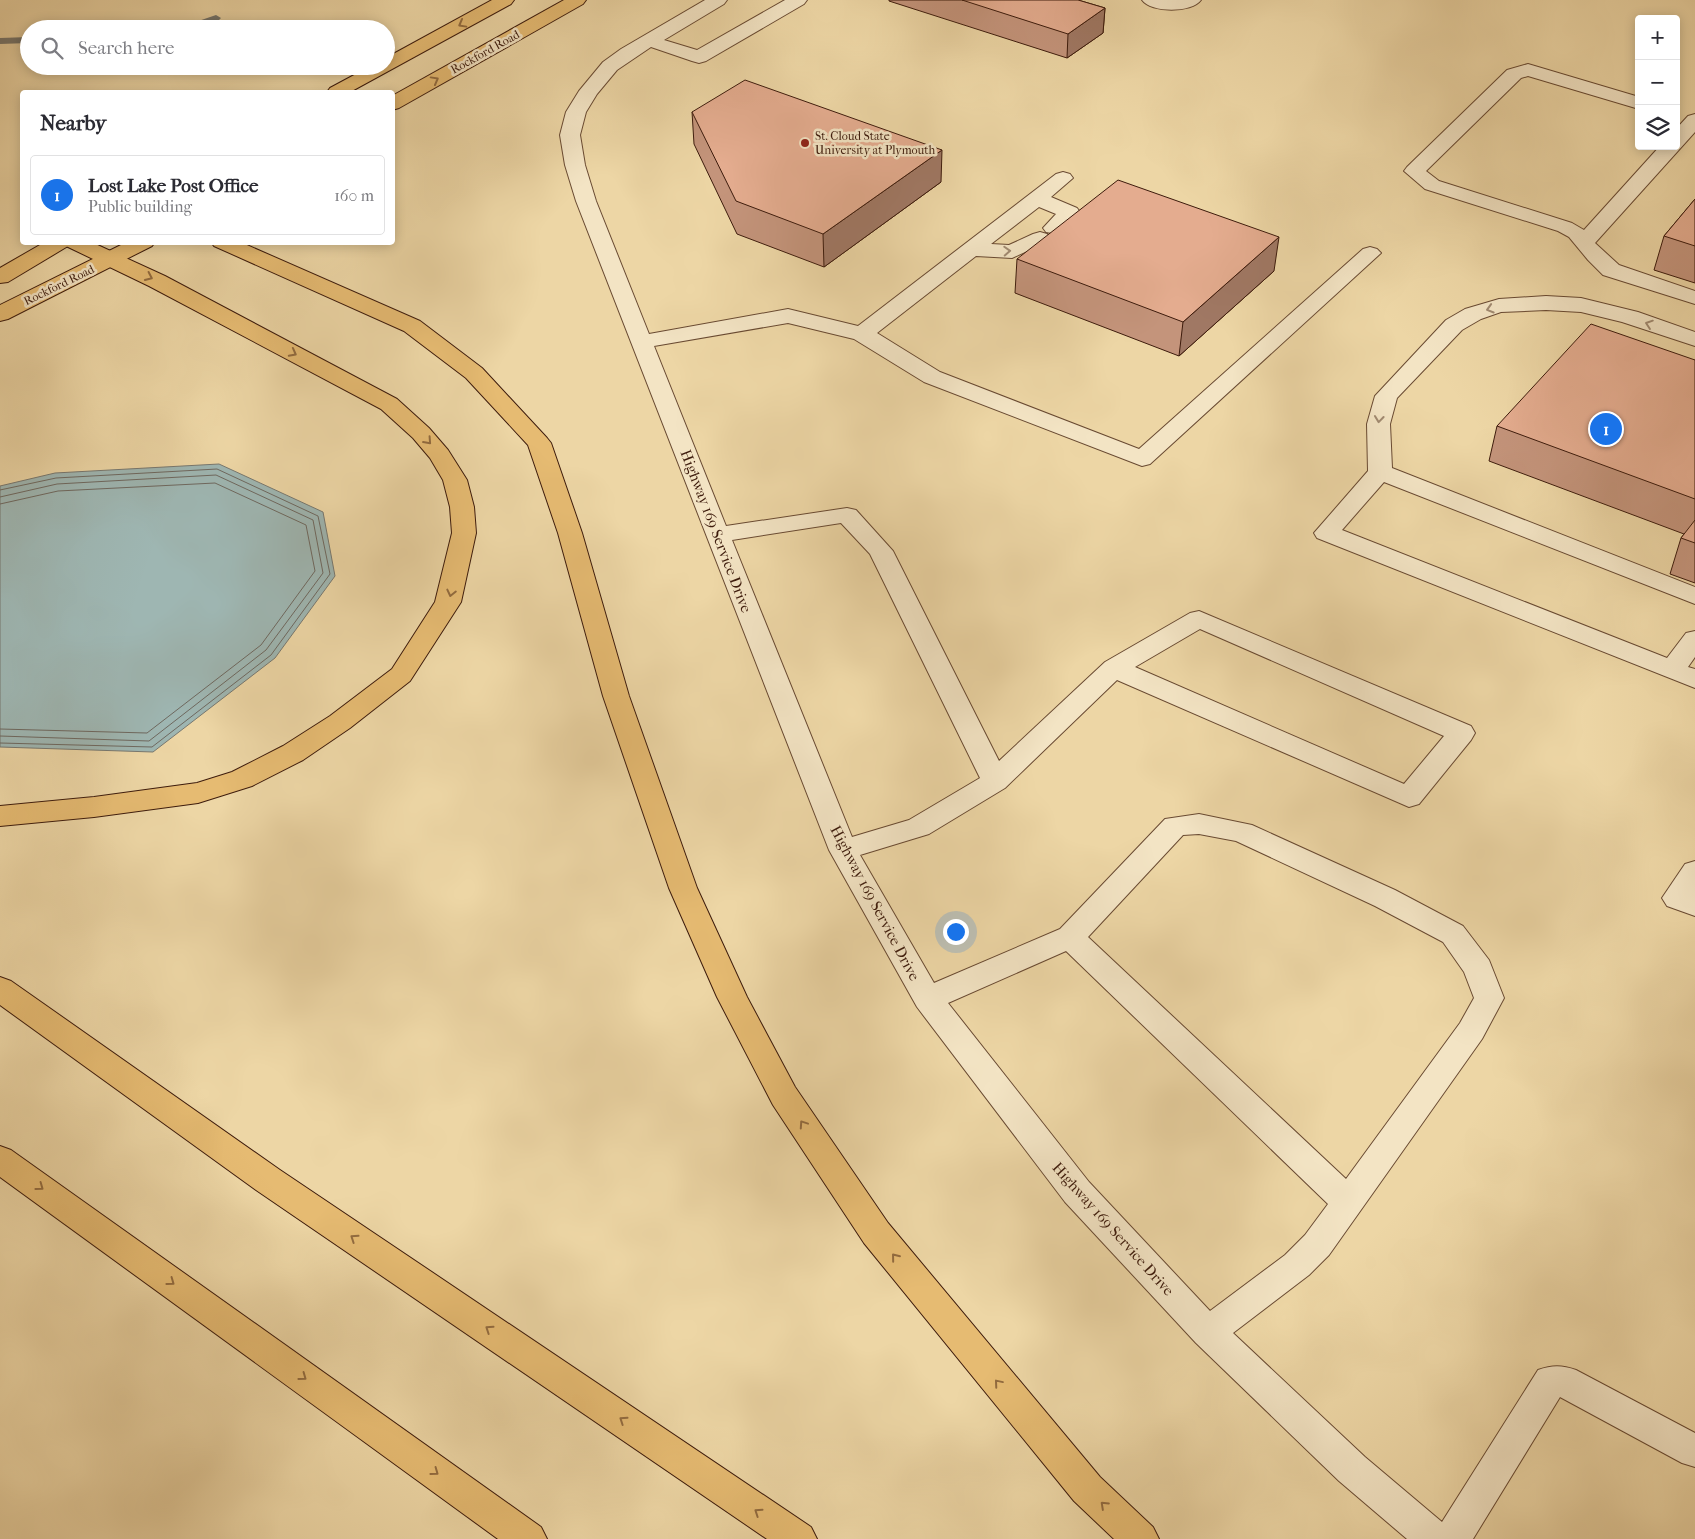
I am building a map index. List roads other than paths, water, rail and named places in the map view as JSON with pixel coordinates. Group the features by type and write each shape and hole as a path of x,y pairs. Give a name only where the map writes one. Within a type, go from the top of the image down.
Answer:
{"main road":[{"path":"395,61 505,0"},
{"name":"Rockford Road","path":"395,102 577,0"},
{"path":"341,90 369,75"},
{"path":"0,277 56,245"},
{"path":"0,816 85,808 198,793 242,779 293,753 340,722 401,675 448,602 464,533 462,507 455,480 440,455 421,433 389,404 165,285 80,245"},
{"name":"Rockford Road","path":"0,314 38,293 112,260 140,245"},
{"path":"228,245 412,326 474,373 539,443 570,533 616,696 682,888 732,997 784,1096 876,1233 1087,1489 1140,1539"},
{"path":"0,989 268,1180 798,1539"},
{"path":"0,1159 528,1539"}],"street":[{"name":"Highway 169 Service Drive","path":"718,0 610,66 589,91 576,112 570,135 575,165 586,201 843,850 928,999 1077,1192 1208,1332 1352,1469 1434,1539"},
{"path":"650,41 699,57 798,0"},
{"path":"1151,0 1162,3 1186,4 1192,0"},
{"path":"1635,102 1528,70 1514,74 1414,171 1432,185 1565,227 1576,233 1595,256 1611,270 1695,298"},
{"path":"1680,115 1695,120 1680,137"},
{"path":"1585,242 1667,150"},
{"path":"862,334 1063,178"},
{"path":"972,249 1012,252 1046,233 1070,212 1037,199"},
{"path":"642,342 788,316 862,334 932,377 1142,459 1370,253"},
{"path":"1695,339 1630,317 1581,305 1546,303 1499,306 1473,314 1454,326 1386,396 1380,409 1378,426 1380,472 1326,533 1683,674 1695,639"},
{"path":"1380,472 1695,596"},
{"path":"718,535 848,515 881,551 994,782"},
{"path":"843,850 919,826 994,782 1114,668 1199,618 1461,733 1409,797 1114,668"},
{"path":"928,999 1070,937 1175,826 1199,824 1242,832 1385,898 1453,934 1478,968 1489,998 1471,1031 1317,1245 1297,1265 1208,1332"},
{"path":"1695,871 1678,898 1695,905"},
{"path":"1070,937 1348,1202"},
{"path":"1452,1539 1550,1381 1564,1381 1695,1451"}],"water":[{"path":"219,464 323,512 335,576 275,658 153,752 0,747 0,486 55,473"}],"waterway":[{"path":"209,20 216,18"},
{"path":"0,41 20,40"}],"place":[{"name":"St. Cloud State University at Plymouth","path":"805,143"},
{"name":"Lost Lake Post Office","path":"1606,429"}]}
